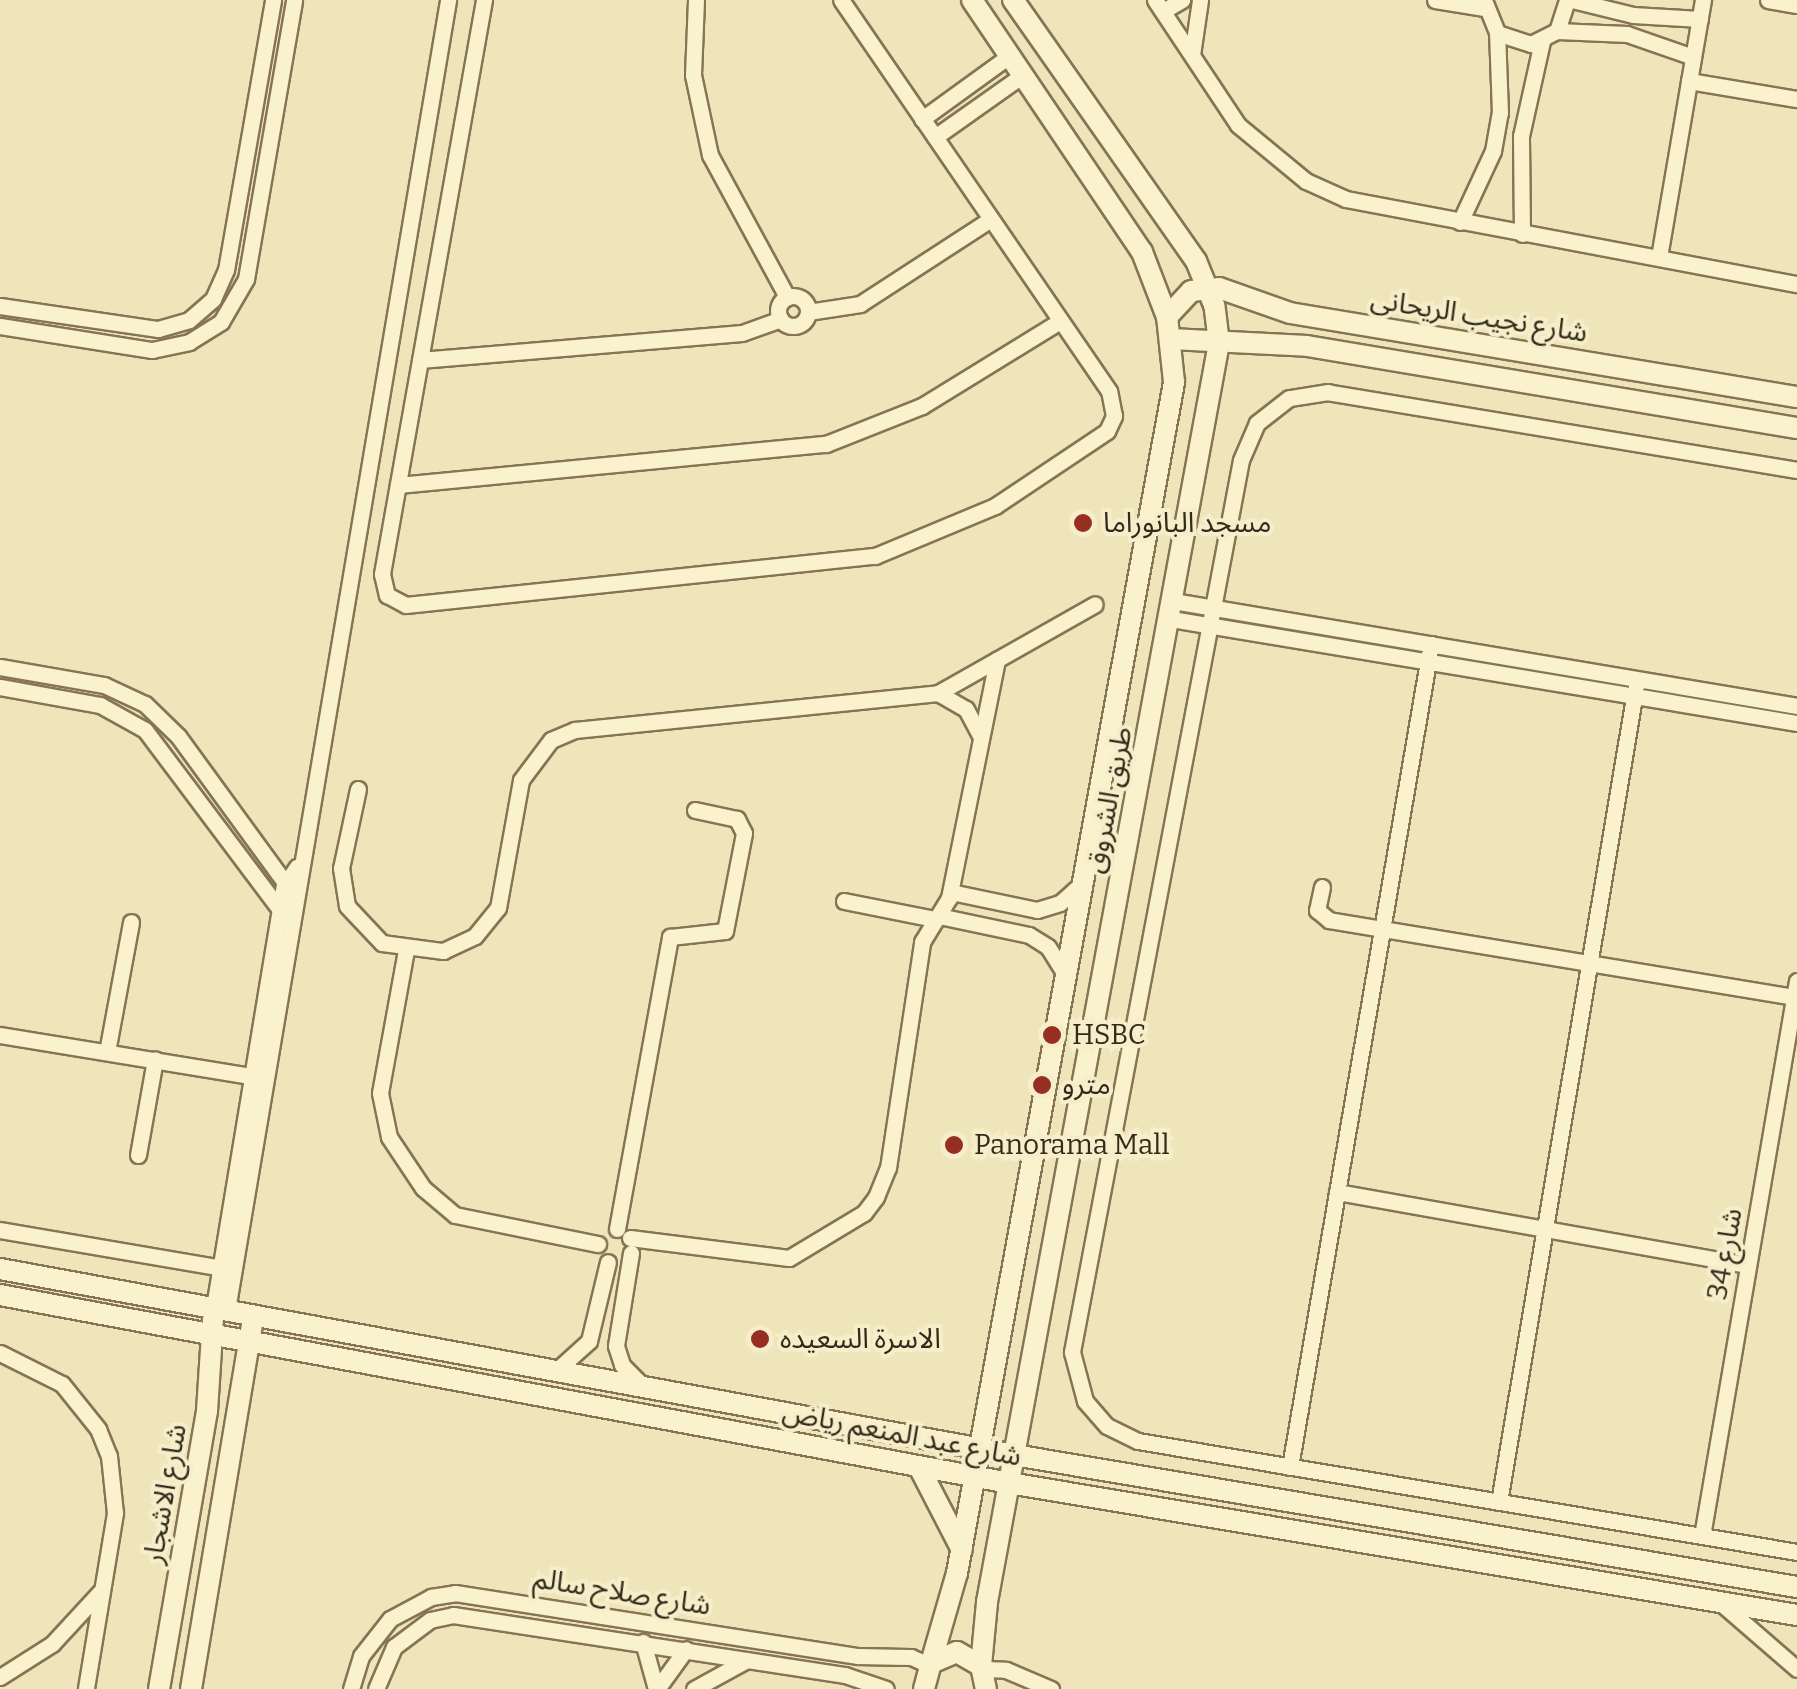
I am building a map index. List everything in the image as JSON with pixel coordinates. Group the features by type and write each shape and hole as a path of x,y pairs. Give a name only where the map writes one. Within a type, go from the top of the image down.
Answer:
{"street":[{"path":"0,306 158,329 206,307 226,270 274,0"},
{"path":"0,326 152,350 190,342 221,322 246,279 294,0"},
{"path":"225,1268 302,889 298,867 448,0"},
{"path":"484,0 382,581 387,595 406,605 875,556 994,506 1107,431 1112,399 842,0"},
{"path":"696,0 694,75 710,154 787,297"},
{"name":"طريق الشروق","path":"924,1689 962,1550 1173,403 1167,317 1142,252 972,0"},
{"name":"طريق الشروق","path":"984,1675 1009,1483 1219,343 1208,287 1012,0"},
{"path":"1182,0 1158,6 1238,125 1306,181 1346,198 1460,222 1797,284"},
{"path":"1192,58 1200,0"},
{"path":"1435,0 1484,4 1497,34 1500,113 1480,188 1460,222"},
{"path":"1497,34 1518,44 1542,42 1556,31 1570,0 1633,15 1700,19"},
{"path":"1658,257 1703,0"},
{"path":"1768,0 1797,5"},
{"path":"1556,31 1627,34 1694,57"},
{"path":"268,34 287,37"},
{"path":"1522,234 1521,136 1542,42"},
{"path":"922,118 1009,56"},
{"path":"935,138 1022,75"},
{"path":"1689,81 1797,99"},
{"path":"420,360 742,333 781,319 798,324 808,312 860,304 991,219"},
{"path":"1167,317 1183,295 1208,287"},
{"name":"شارع نجيب الريحانى","path":"1208,287 1275,309 1797,397"},
{"path":"781,319 779,307 787,297"},
{"path":"787,297 800,298 808,312"},
{"path":"398,485 826,444 922,406 1060,321"},
{"path":"1343,352 1346,322"},
{"name":"شارع نجيب الريحانى","path":"1171,339 1343,352 1797,428"},
{"path":"1570,390 1574,360"},
{"path":"1797,470 1328,392 1301,394 1266,413 1244,447 1073,1368 1084,1401 1122,1435 1797,1552"},
{"path":"358,789 342,894 370,936 406,950 454,948 492,918 521,780 532,757 563,734 938,693 1095,604"},
{"path":"1136,605 1431,644 1797,706"},
{"path":"1211,616 1428,661 1797,724"},
{"path":"1290,1467 1431,644"},
{"path":"598,1244 607,1231 626,1240 780,1259 807,1251 864,1213 888,1168 922,942 951,892 997,660"},
{"path":"0,666 104,685 157,714 284,886 302,889"},
{"path":"1499,1502 1637,678"},
{"path":"0,687 100,706 145,730 278,914 297,917"},
{"path":"938,693 966,708 980,735"},
{"path":"643,1386 622,1365 616,1346 626,1240 670,937 725,931 744,833 736,820 695,810"},
{"path":"220,1308 251,1076 278,914 284,886 298,867"},
{"path":"951,892 1037,910 1060,904 1086,879"},
{"path":"1322,887 1322,916 1382,930 1589,964 1796,989"},
{"path":"844,900 1029,935 1056,956 1067,977"},
{"path":"107,1052 130,922"},
{"path":"406,950 380,1092 381,1116 422,1188 455,1215 598,1244 608,1262"},
{"name":"شارع 34","path":"1702,1536 1796,989"},
{"path":"0,1035 251,1076"},
{"path":"138,1154 155,1060"},
{"path":"1338,1192 1748,1265"},
{"path":"0,1230 225,1268"},
{"path":"538,1392 550,1368 589,1341 608,1262 626,1240"},
{"name":"شارع عبد المنعم رياض","path":"0,1269 1014,1456 1797,1587"},
{"name":"شارع عبد المنعم رياض","path":"0,1294 538,1392 919,1467 1797,1615"},
{"name":"شارع الاشجار","path":"159,1689 206,1412 212,1332 220,1308"},
{"name":"شارع الاشجار","path":"190,1689 254,1315"},
{"path":"0,1353 62,1384 98,1429 115,1484 86,1689"},
{"path":"702,1423 706,1398"},
{"path":"919,1467 962,1550"},
{"path":"1424,1550 1428,1524"},
{"path":"0,1677 52,1644 102,1588"},
{"name":"شارع صلاح سالم","path":"352,1689 361,1656 390,1619 432,1597 455,1593 858,1656 911,1657 930,1664"},
{"path":"1719,1602 1797,1669"},
{"name":"شارع صلاح سالم","path":"376,1689 394,1647 420,1626 452,1615 857,1677 886,1689"},
{"path":"643,1642 657,1689"},
{"path":"657,1689 686,1649"},
{"path":"930,1664 957,1652 984,1675 1006,1670 1052,1689"},
{"path":"694,1689 750,1660"}],"place":[{"name":"مسجد البانوراما","path":"1083,523"},
{"name":"HSBC","path":"1052,1035"},
{"name":"مترو","path":"1042,1085"},
{"name":"Panorama Mall","path":"954,1145"},
{"name":"الاسرة السعيده","path":"760,1339"}]}
